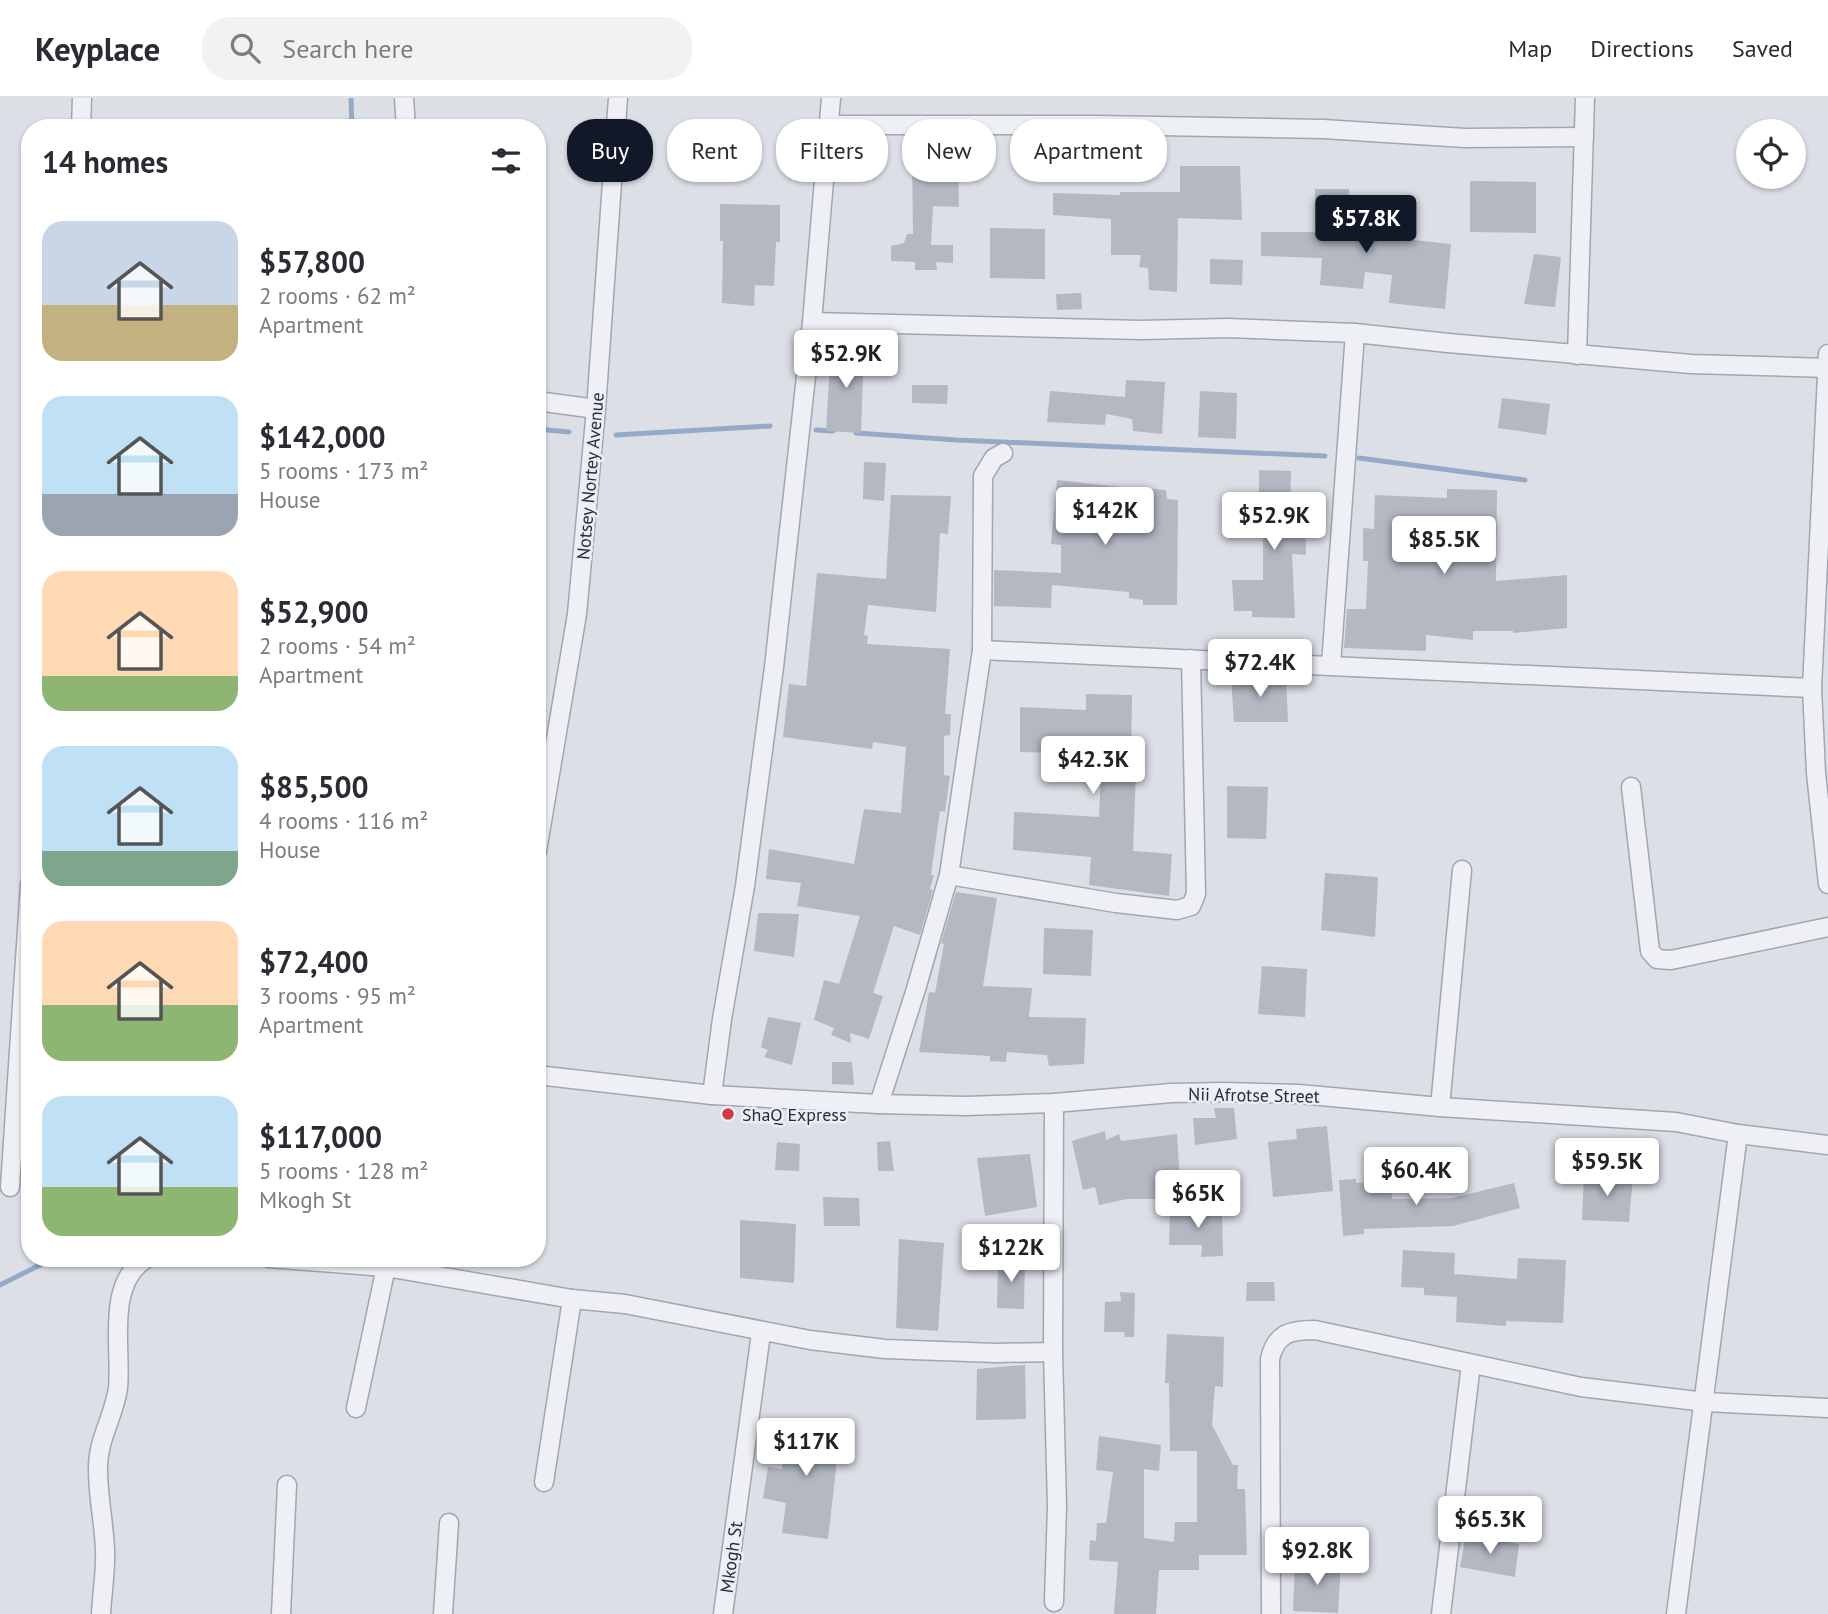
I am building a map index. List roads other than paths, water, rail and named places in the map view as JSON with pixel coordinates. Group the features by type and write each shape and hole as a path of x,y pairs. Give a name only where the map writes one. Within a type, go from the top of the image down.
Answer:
{"street":[{"path":"81,119 82,98"},
{"path":"404,98 405,119"},
{"name":"Notsey Nortey Avenue","path":"546,798 577,614 596,409 618,98"},
{"path":"829,119 831,98"},
{"path":"1577,355 1585,98"},
{"path":"888,125 1114,125 1323,129 1465,138 1584,137"},
{"path":"712,1095 745,886 763,749 812,322 823,182"},
{"path":"812,322 1355,332 1691,364 1828,364 1812,688 1816,773 1828,884"},
{"path":"1331,665 1355,332"},
{"path":"546,402 596,409"},
{"path":"879,1104 949,875 982,650 983,476 995,458 1003,453"},
{"path":"982,650 1812,688"},
{"path":"949,875 1116,903 1177,910 1191,906 1196,894 1191,659"},
{"path":"1631,787 1650,951 1657,959 1671,960 1828,927"},
{"path":"1440,1107 1462,870"},
{"path":"10,1187 21,1020"},
{"name":"Nii Afrotse Street","path":"546,1076 712,1095 879,1104 966,1106 1054,1103 1171,1093 1299,1094 1440,1107 1676,1122 1738,1134 1828,1145"},
{"path":"1054,1103 1053,1352 1057,1506 1054,1602"},
{"path":"1676,1614 1738,1134"},
{"path":"101,1614 105,1554 98,1470 99,1446 113,1412 118,1388 120,1300 127,1280 136,1267"},
{"path":"356,1408 386,1267 572,1299 625,1304 761,1333 885,1349 1053,1352"},
{"path":"544,1482 572,1299"},
{"path":"1271,1614 1270,1359 1273,1345 1295,1330 1315,1330 1581,1387 1705,1402 1828,1408"},
{"name":"Mkogh St","path":"723,1614 761,1333"},
{"path":"1441,1614 1471,1364"},
{"path":"281,1614 287,1485"},
{"path":"443,1614 449,1523"}],"waterway":[{"path":"351,98 352,119"},
{"path":"616,435 770,426"},
{"path":"546,430 569,432"},
{"path":"816,430 833,431"},
{"path":"856,433 1325,456"},
{"path":"1359,458 1525,480"},
{"path":"0,1285 36,1267"}],"place":[{"name":"ShaQ Express","path":"728,1114"}]}
